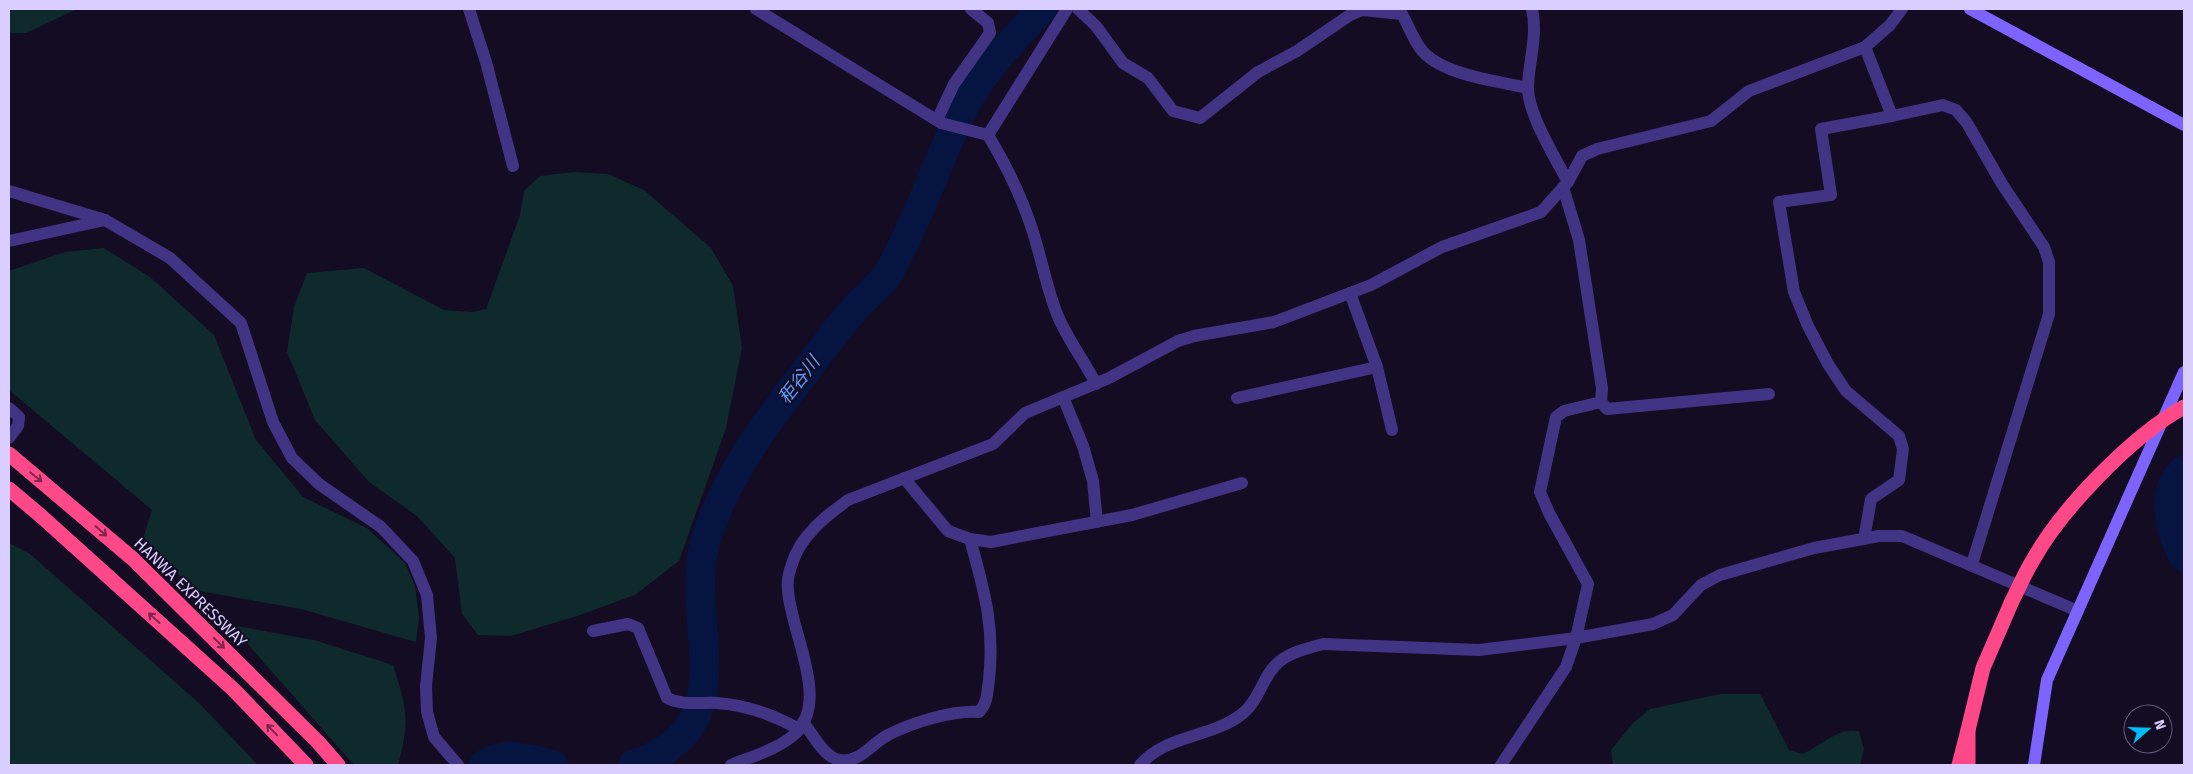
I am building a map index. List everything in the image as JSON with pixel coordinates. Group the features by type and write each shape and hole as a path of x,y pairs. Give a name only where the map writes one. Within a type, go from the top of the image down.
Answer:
{"highway":[{"path":"1959,765 1983,668 2012,601 2033,559 2075,502 2123,452 2170,414 2184,407"},
{"name":"HANWA EXPRESSWAY","path":"9,454 133,558 311,735 338,765"},
{"path":"9,489 234,690 306,765"},
{"path":"1968,730 1968,765"}],"street":[{"path":"469,9 486,62 513,166"},
{"path":"756,9 939,122 988,135 1014,180 1032,228 1056,311 1068,338 1084,361 1096,384"},
{"path":"939,122 954,84 990,33 988,23 971,9"},
{"path":"988,135 1067,9"},
{"path":"1078,9 1096,26 1123,64 1148,78 1173,111 1200,118 1258,72 1297,50 1350,15 1362,10 1402,14 1420,49 1432,61 1457,71 1528,88"},
{"path":"1532,9 1532,59 1528,88 1537,122 1565,184 1578,240 1602,388 1601,402 1607,409 1769,394"},
{"path":"731,765 781,744 801,725 808,714 809,685 805,660 788,589 792,563 805,538 828,514 848,500 993,444 1025,413 1096,384 1178,341 1194,336 1274,322 1371,284 1442,246 1541,212 1565,184 1582,156 1597,149 1710,121 1749,91 1866,47 1890,25 1902,9"},
{"path":"1970,9 2184,125"},
{"path":"1866,47 1892,116"},
{"path":"1864,539 1871,499 1899,480 1902,449 1899,436 1846,390 1828,364 1808,326 1794,292 1779,202 1831,195 1821,129 1943,105 1956,110 1967,123 2002,184 2044,247 2049,262 2049,314 1972,564"},
{"path":"9,191 105,220 170,258 241,323 273,422 292,458 319,484 381,526 413,561 427,595 431,629 426,686 427,712 434,737 458,765"},
{"path":"9,242 105,220"},
{"path":"1350,293 1377,367 1392,430"},
{"path":"1237,398 1377,367"},
{"path":"2034,765 2047,680 2184,372"},
{"path":"1064,397 1083,446 1093,481 1097,522"},
{"path":"1501,765 1566,667 1576,638 1588,584 1549,513 1540,492 1556,417 1564,411 1601,402"},
{"path":"9,408 19,417 18,426 9,438"},
{"path":"904,478 948,531 970,539 991,542 1132,515 1242,484"},
{"path":"1140,765 1147,757 1166,745 1226,723 1242,714 1255,701 1279,662 1310,647 1323,644 1479,650 1576,638 1653,624 1673,615 1701,585 1720,575 1814,548 1864,539 1902,536 1972,564 2078,611"},
{"path":"592,631 628,624 638,628 668,698 676,703 719,703 763,712 801,725 830,756 840,760 859,757 888,734 944,715 965,711 979,712 985,705 990,668 991,620 970,539"}],"green space":[{"path":"9,9 77,9 26,33 9,33"},
{"path":"574,172 608,174 644,190 711,248 733,286 742,348 726,428 679,561 635,595 577,616 511,636 478,635 462,614 455,558 417,516 369,482 315,420 287,352 294,307 307,273 364,268 444,310 472,312 486,309 520,215 524,191 540,176"},
{"path":"104,248 150,277 214,335 256,440 303,497 367,528 405,563 415,586 419,617 416,642 301,609 193,590 143,538 152,510 9,390 9,271 65,252"},
{"path":"9,543 30,554 199,703 258,765 9,765"},
{"path":"231,625 314,640 393,665 404,704 405,715 404,737 398,765 354,765"},
{"path":"1720,694 1760,694 1789,750 1802,754 1837,734 1859,731 1864,749 1860,765 1613,765 1611,750 1633,723 1650,709"}],"waterway":[{"name":"秬谷川","path":"633,765 669,747 691,724 702,697 704,667 701,568 707,536 726,490 750,447 764,427 856,307 888,274 912,227 954,127 978,83 998,57 1042,9"},
{"path":"2184,470 2171,490 2169,501 2171,524 2184,557"},
{"name":"秬谷川","path":"484,765 492,760 509,757 553,765"}]}
